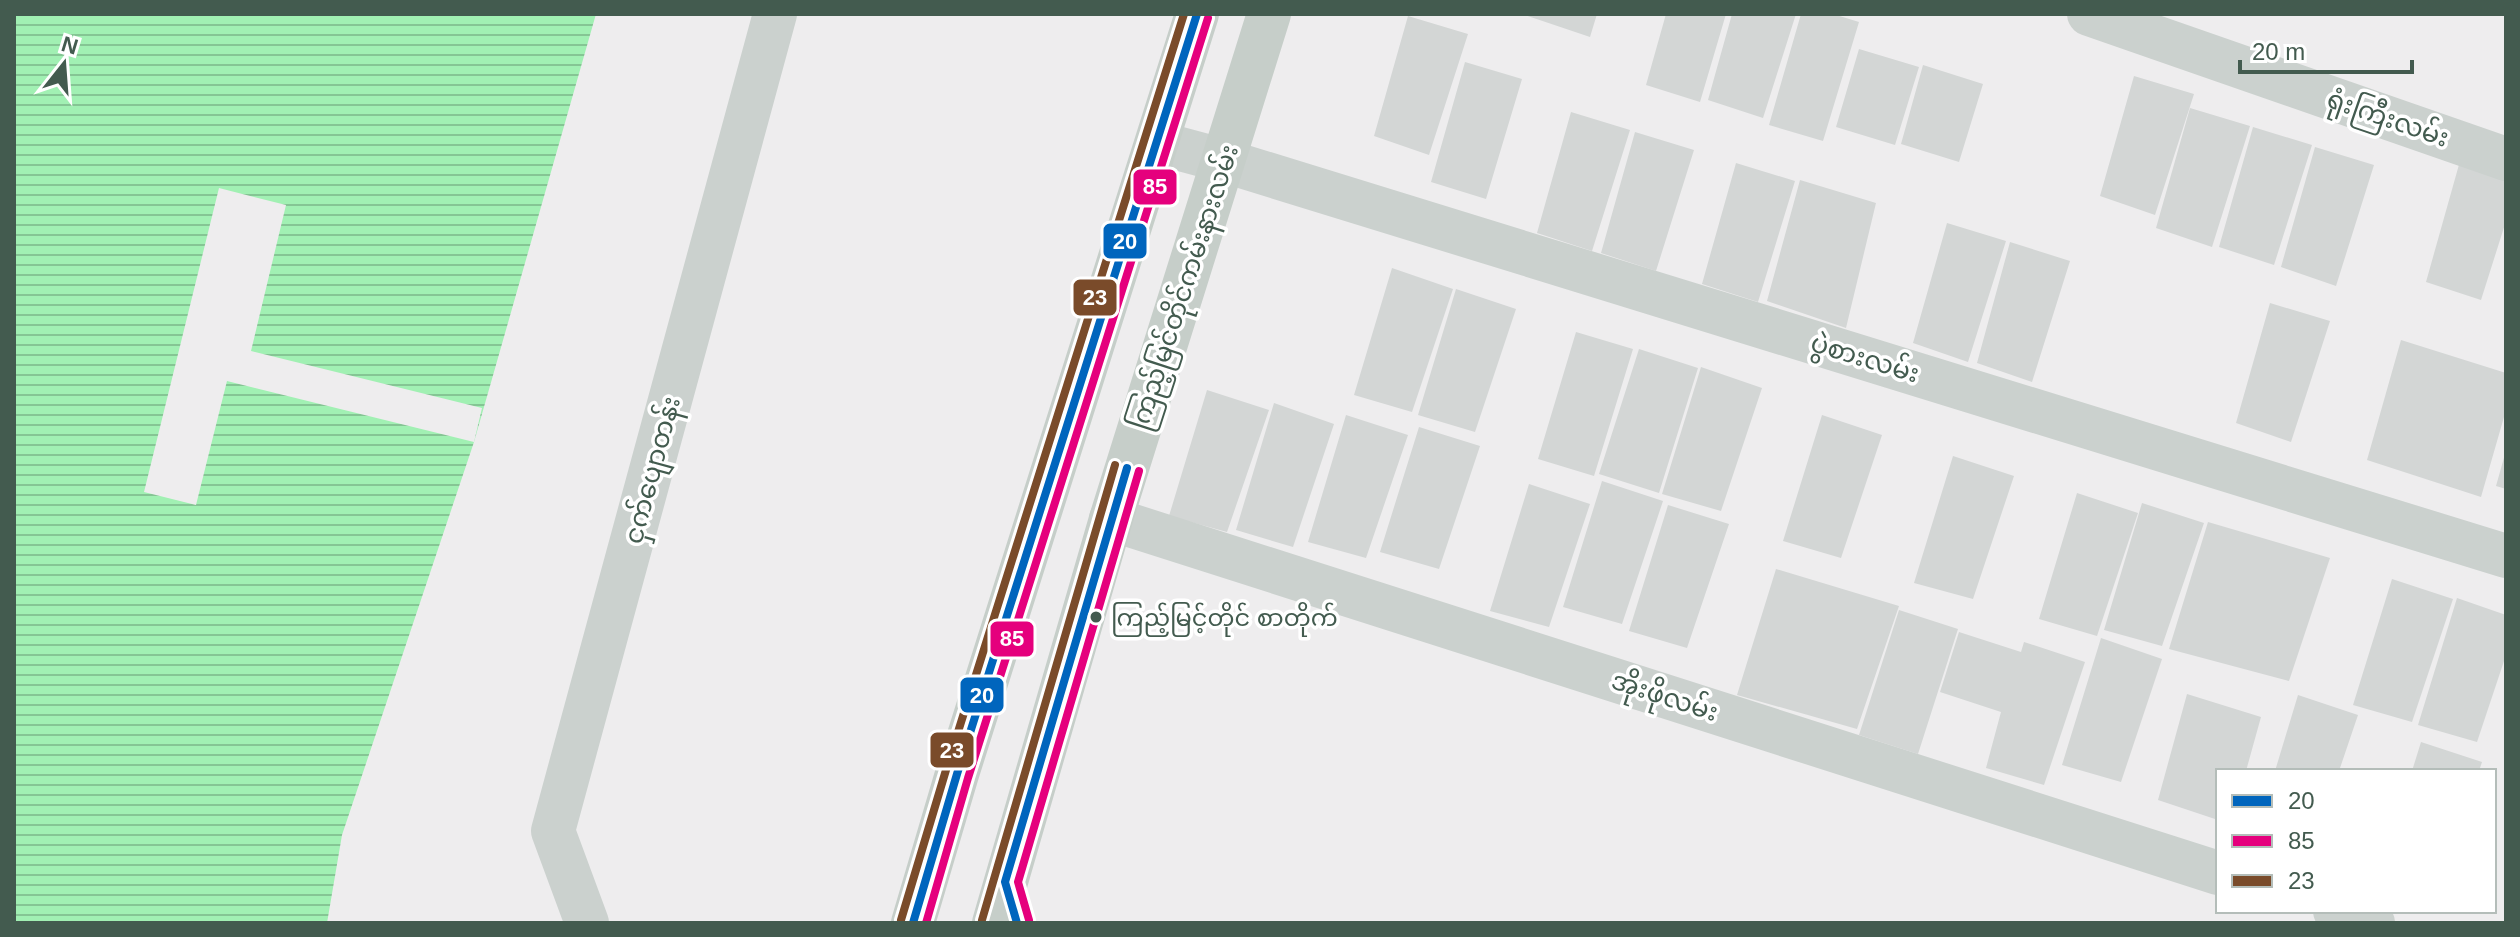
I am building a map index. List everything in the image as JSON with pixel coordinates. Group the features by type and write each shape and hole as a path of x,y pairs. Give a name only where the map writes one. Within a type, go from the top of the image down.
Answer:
{"main road":[{"path":"913,923 961,759 1197,14"},
{"name":"ကြည့်မြင်တိုင်ကမ်းနားလမ်း","path":"1005,909 1111,519 1269,14"}],"street":[{"name":"ငှက်ပျောတန်း","path":"587,923 553,831 775,14"},
{"name":"ရုံးကြီးလမ်း","path":"2089,14 2506,159"},
{"name":"ပွဲစားလမ်း","path":"1158,143 1225,161 2506,556"},
{"name":"အိုးဖိုလမ်း","path":"1111,519 2216,872"},
{"path":"2341,913 2373,923"}],"shaded area":[{"path":"14,14 596,14 474,442 342,835 327,923 14,923"}],"pier":[{"path":"219,188 286,205 251,351 482,408 474,442 227,381 196,505 144,492"}],"building":[{"path":"1522,14 1597,14 1590,37"},
{"path":"1666,14 1726,14 1700,102 1646,85"},
{"path":"1732,14 1796,14 1763,118 1708,100"},
{"path":"1801,14 1833,14 1859,22 1823,141 1769,125"},
{"path":"1408,16 1468,34 1429,155 1374,136"},
{"path":"1859,49 1919,67 1895,145 1836,127"},
{"path":"1465,62 1522,79 1486,199 1431,182"},
{"path":"1923,65 1983,84 1959,162 1901,144"},
{"path":"2134,76 2194,94 2155,215 2100,196"},
{"path":"2190,108 2250,126 2212,247 2156,228"},
{"path":"1571,112 1630,130 1592,251 1537,233"},
{"path":"2253,127 2312,145 2274,265 2219,247"},
{"path":"1635,132 1694,150 1656,271 1601,253"},
{"path":"2315,147 2374,165 2336,286 2281,267"},
{"path":"2460,161 2506,175 2506,221 2481,300 2426,282"},
{"path":"1736,163 1795,181 1758,302 1702,284"},
{"path":"1800,180 1876,203 1846,328 1767,301"},
{"path":"1947,223 2006,241 1968,362 1913,343"},
{"path":"2010,242 2070,261 2032,382 1977,363"},
{"path":"1392,268 1453,289 1412,412 1354,395"},
{"path":"1456,289 1516,309 1475,432 1418,415"},
{"path":"2270,303 2330,321 2291,442 2236,423"},
{"path":"1576,332 1633,349 1594,476 1538,459"},
{"path":"2401,340 2506,373 2506,410 2481,497 2367,460"},
{"path":"1639,349 1698,368 1659,493 1599,474"},
{"path":"1701,367 1762,388 1721,511 1662,494"},
{"path":"1207,390 1269,410 1227,532 1169,516"},
{"path":"1274,403 1334,424 1293,547 1236,530"},
{"path":"1346,415 1408,435 1366,558 1308,542"},
{"path":"1822,415 1882,435 1841,558 1783,541"},
{"path":"1419,427 1480,446 1439,569 1380,552"},
{"path":"2506,454 2506,489 2496,486"},
{"path":"1953,456 2014,476 1973,599 1914,583"},
{"path":"1602,481 1663,501 1622,624 1563,607"},
{"path":"1529,484 1590,504 1549,627 1490,611"},
{"path":"2077,493 2138,513 2097,636 2039,619"},
{"path":"2142,503 2204,523 2162,646 2104,630"},
{"path":"1668,505 1729,524 1687,648 1629,631"},
{"path":"2208,522 2330,558 2289,681 2169,649"},
{"path":"1776,569 1899,606 1857,729 1737,695"},
{"path":"2392,579 2453,599 2412,722 2353,705"},
{"path":"2457,598 2506,615 2506,655 2477,742 2418,725"},
{"path":"1899,610 1958,629 1918,754 1859,735"},
{"path":"1959,632 2021,652 2024,642 2085,662 2044,785 1986,768 2001,712 1940,692"},
{"path":"2101,638 2162,659 2121,782 2062,765"},
{"path":"2187,694 2261,717 2247,769 2216,769 2216,819 2158,800"},
{"path":"2298,695 2358,715 2340,769 2276,769"},
{"path":"2421,742 2482,762 2480,769 2413,769"}],"transit line":[{"name":"23","path":"901,920 1184,14"},
{"name":"20","path":"913,923 957,774 1197,14"},
{"name":"85","path":"926,923 968,778 1208,18"},
{"name":"23","path":"982,920 1115,465"},
{"name":"20","path":"1017,923 1005,882 1127,468"},
{"name":"85","path":"1029,920 1018,882 1139,471"}],"place":[{"name":"ကြည့်မြင့်တိုင် စာတိုက်","path":"1096,617"}]}
